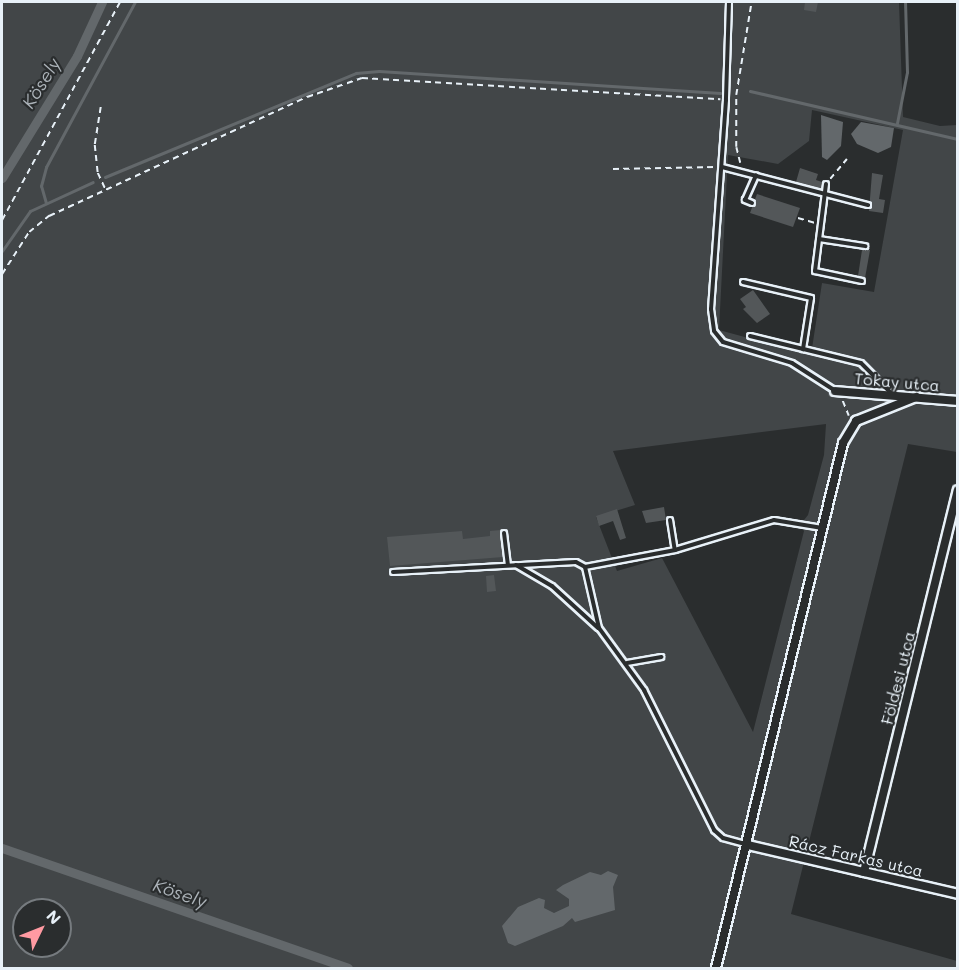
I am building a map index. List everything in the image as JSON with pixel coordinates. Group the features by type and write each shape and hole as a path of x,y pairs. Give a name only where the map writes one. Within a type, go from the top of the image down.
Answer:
{"street":[{"name":"Tokay utca","path":"835,391 957,401"},
{"path":"716,969 847,432 863,417 916,397"},
{"name":"Földesi utca","path":"864,872 957,490"},
{"name":"Rácz Farkas utca","path":"748,845 957,894"}],"lane":[{"path":"729,2 726,100 711,309 714,331 728,344 792,363 835,391"},
{"path":"722,167 868,205"},
{"path":"752,203 746,200 756,175"},
{"path":"826,184 814,271 862,281"},
{"path":"819,239 865,246"},
{"path":"743,282 811,298 804,349"},
{"path":"750,336 867,365 893,395"},
{"path":"670,520 675,550"},
{"path":"393,572 576,562 585,567 675,550 774,520 823,529"},
{"path":"504,533 508,565"},
{"path":"516,564 552,586 599,628 627,663 644,690 714,830 723,838 748,845"},
{"path":"585,567 599,628"},
{"path":"627,663 662,657"}],"path":[{"path":"2,220 120,2"},
{"path":"743,172 736,147 736,95 751,4"},
{"path":"2,274 36,225 106,189 308,97 363,78 726,100"},
{"path":"101,107 95,145 98,173 106,189"},
{"path":"826,184 847,159"},
{"path":"613,169 722,167"},
{"path":"798,218 821,224"},
{"path":"835,391 848,411 847,432"}],"shaded area":[{"path":"2,2 899,2 903,117 940,126 957,125 957,452 908,444 791,914 957,961 957,968 2,968","holes":["812,110 903,130 874,292 822,283 811,355 719,330 728,155 778,164 809,141","826,424 824,455 808,515 800,525 804,531 753,732 662,558 617,571 596,517 635,505 613,451"]},
{"path":"821,115 843,122 841,146 827,160 822,157"},
{"path":"861,122 894,128 891,147 878,153 857,144 851,134"},
{"path":"608,871 618,875 613,887 615,910 575,922 572,918 563,926 515,946 508,943 502,926 518,907 539,898 545,900 544,908 554,913 569,906 569,899 556,890 590,872 601,875"}],"building":[{"path":"805,2 818,2 816,12 804,10"},
{"path":"800,168 818,174 816,180 822,182 821,189 796,182"},
{"path":"872,173 883,175 879,199 885,200 883,213 869,211"},
{"path":"757,194 800,208 793,227 750,213"},
{"path":"862,250 870,250 865,278 858,276"},
{"path":"753,290 770,314 757,323 743,309 746,307 740,299"},
{"path":"664,507 666,520 646,523 642,511"},
{"path":"617,509 626,538 620,540 613,521 599,526 596,516"},
{"path":"501,530 503,557 390,566 387,537 462,531 463,539 490,536 490,531"},
{"path":"494,575 496,591 487,592 486,576"}],"waterway":[{"name":"Kösely","path":"2,178 77,56 102,2"},
{"path":"46,203 41,186 46,167 135,2"},
{"path":"897,123 907,72 905,2"},
{"path":"105,177 356,73 379,71 720,93"},
{"path":"750,91 958,139"},
{"path":"2,251 30,211 93,182"},
{"name":"Kösely","path":"2,848 348,968"}]}
